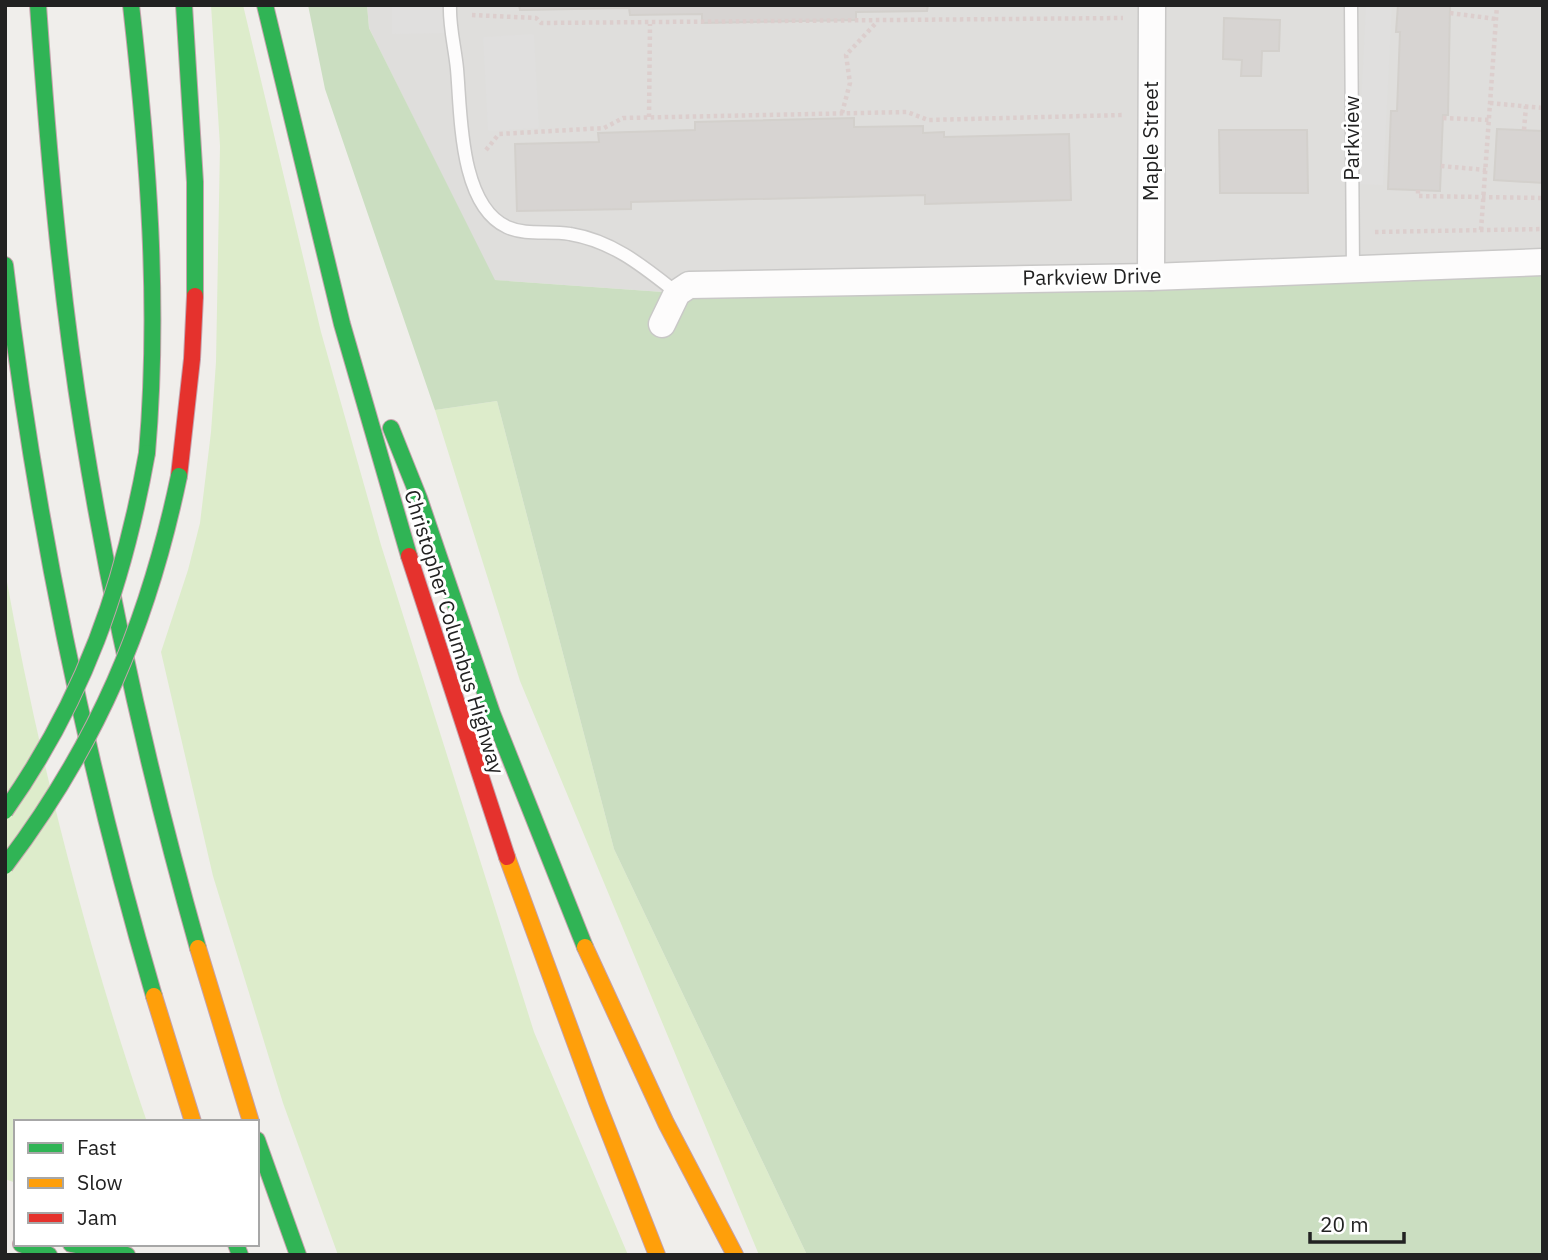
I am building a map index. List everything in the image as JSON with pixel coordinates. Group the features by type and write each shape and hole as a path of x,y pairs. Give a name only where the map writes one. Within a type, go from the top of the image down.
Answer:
{"highway":[{"path":"38,5 65,304 104,555 135,706 170,847 213,1002 250,1120"},
{"path":"5,811 62,719 96,645 127,553 148,453 155,357 154,249 149,164 131,5"},
{"path":"5,866 74,766 107,704 149,600 168,534 179,476 192,359 195,270 192,116 184,5"},
{"name":"Christopher Columbus Highway","path":"265,5 334,296 405,550 485,801 593,1096 657,1255"},
{"path":"5,265 32,461 64,636 117,863 192,1120"},
{"path":"334,296 415,482 493,714 569,907 661,1111 736,1255"},
{"path":"259,1146 298,1255"},
{"path":"26,1246 49,1255"},
{"path":"81,1246 127,1255"}],"street":[{"name":"Maple Street","path":"1151,276 1152,11"},
{"name":"Parkview Drive","path":"677,293 689,285 1353,271 1543,262"},
{"path":"662,324 677,293"}],"lane":[{"name":"Parkview","path":"1351,5 1353,271"},
{"path":"450,10 465,156 475,189 489,214 506,226 526,232 569,234 602,242 632,257 677,293"}],"path":[{"path":"1481,230 1497,5"},
{"path":"450,10 536,18 541,23 650,24 878,22 1152,11"},
{"path":"1450,13 1496,19"},
{"path":"842,113 850,83 846,55 878,22"},
{"path":"649,118 650,24"},
{"path":"1490,103 1543,108"},
{"path":"1524,130 1526,106"},
{"path":"469,169 499,134 604,128 623,118 907,112 928,120 1152,115"},
{"path":"1443,118 1489,120"},
{"path":"1441,166 1486,170"},
{"path":"1418,190 1418,197 1543,198"},
{"path":"1353,233 1543,229"}],"shaded area":[{"path":"367,5 1543,5 1543,262 677,293 494,280 369,28"},
{"path":"392,5 449,5 450,33 392,34"},
{"path":"1366,5 1392,5 1383,185 1357,184"},
{"path":"534,34 539,128 488,131 483,37"}],"green space":[{"path":"211,5 243,5 321,332 381,545 534,1032 628,1255 338,1255 283,1103 213,876 161,652 188,570 200,523 211,432 216,362 220,146"},
{"path":"308,5 367,5 369,28 495,280 677,293 1543,262 1543,1255 807,1255 614,849 497,401 435,410 325,89"},
{"path":"497,401 614,849 807,1255 759,1255 520,681 435,410"},
{"path":"5,571 48,779 66,849 104,986 146,1120 14,1120 14,1182 5,1179"}],"building":[{"path":"519,5 928,5 927,11 856,12 856,20 702,23 702,14 630,15 629,8 520,10"},
{"path":"1398,5 1450,5 1448,115 1443,115 1440,191 1388,189 1391,111 1397,111 1400,32 1396,32"},
{"path":"1224,18 1280,20 1279,51 1262,51 1261,76 1241,76 1242,60 1223,59"},
{"path":"854,118 854,127 923,126 923,133 944,132 944,137 1069,134 1071,200 925,204 925,195 631,202 631,209 517,211 515,144 599,142 598,133 695,130 695,122"},
{"path":"1497,129 1543,131 1543,183 1494,180"},
{"path":"1219,130 1307,130 1308,193 1220,193"}],"traffic: fast":[{"path":"38,5 61,272 94,497 133,692 198,948"},
{"path":"131,5 143,117 152,284 151,397 147,453"},
{"path":"184,5 195,182 195,296"},
{"path":"265,5 342,324 409,556"},
{"path":"5,265 31,450 64,634 105,815 154,996"},
{"path":"391,428 419,498 492,713 585,947"},
{"path":"5,811 57,727 97,640 126,550 147,453"},
{"path":"5,866 67,775 115,681 152,582 179,476"},
{"path":"259,1146 298,1255"},
{"path":"26,1246 49,1255"},
{"path":"81,1246 127,1255"},
{"path":"237,1246 240,1255"}],"traffic: slow":[{"path":"507,857 597,1102 657,1255"},
{"path":"585,947 666,1123 735,1255"},
{"path":"198,948 250,1120"},
{"path":"154,996 192,1120"}],"traffic: jam":[{"path":"179,476 192,359 195,296"},
{"path":"409,556 507,857"}]}
